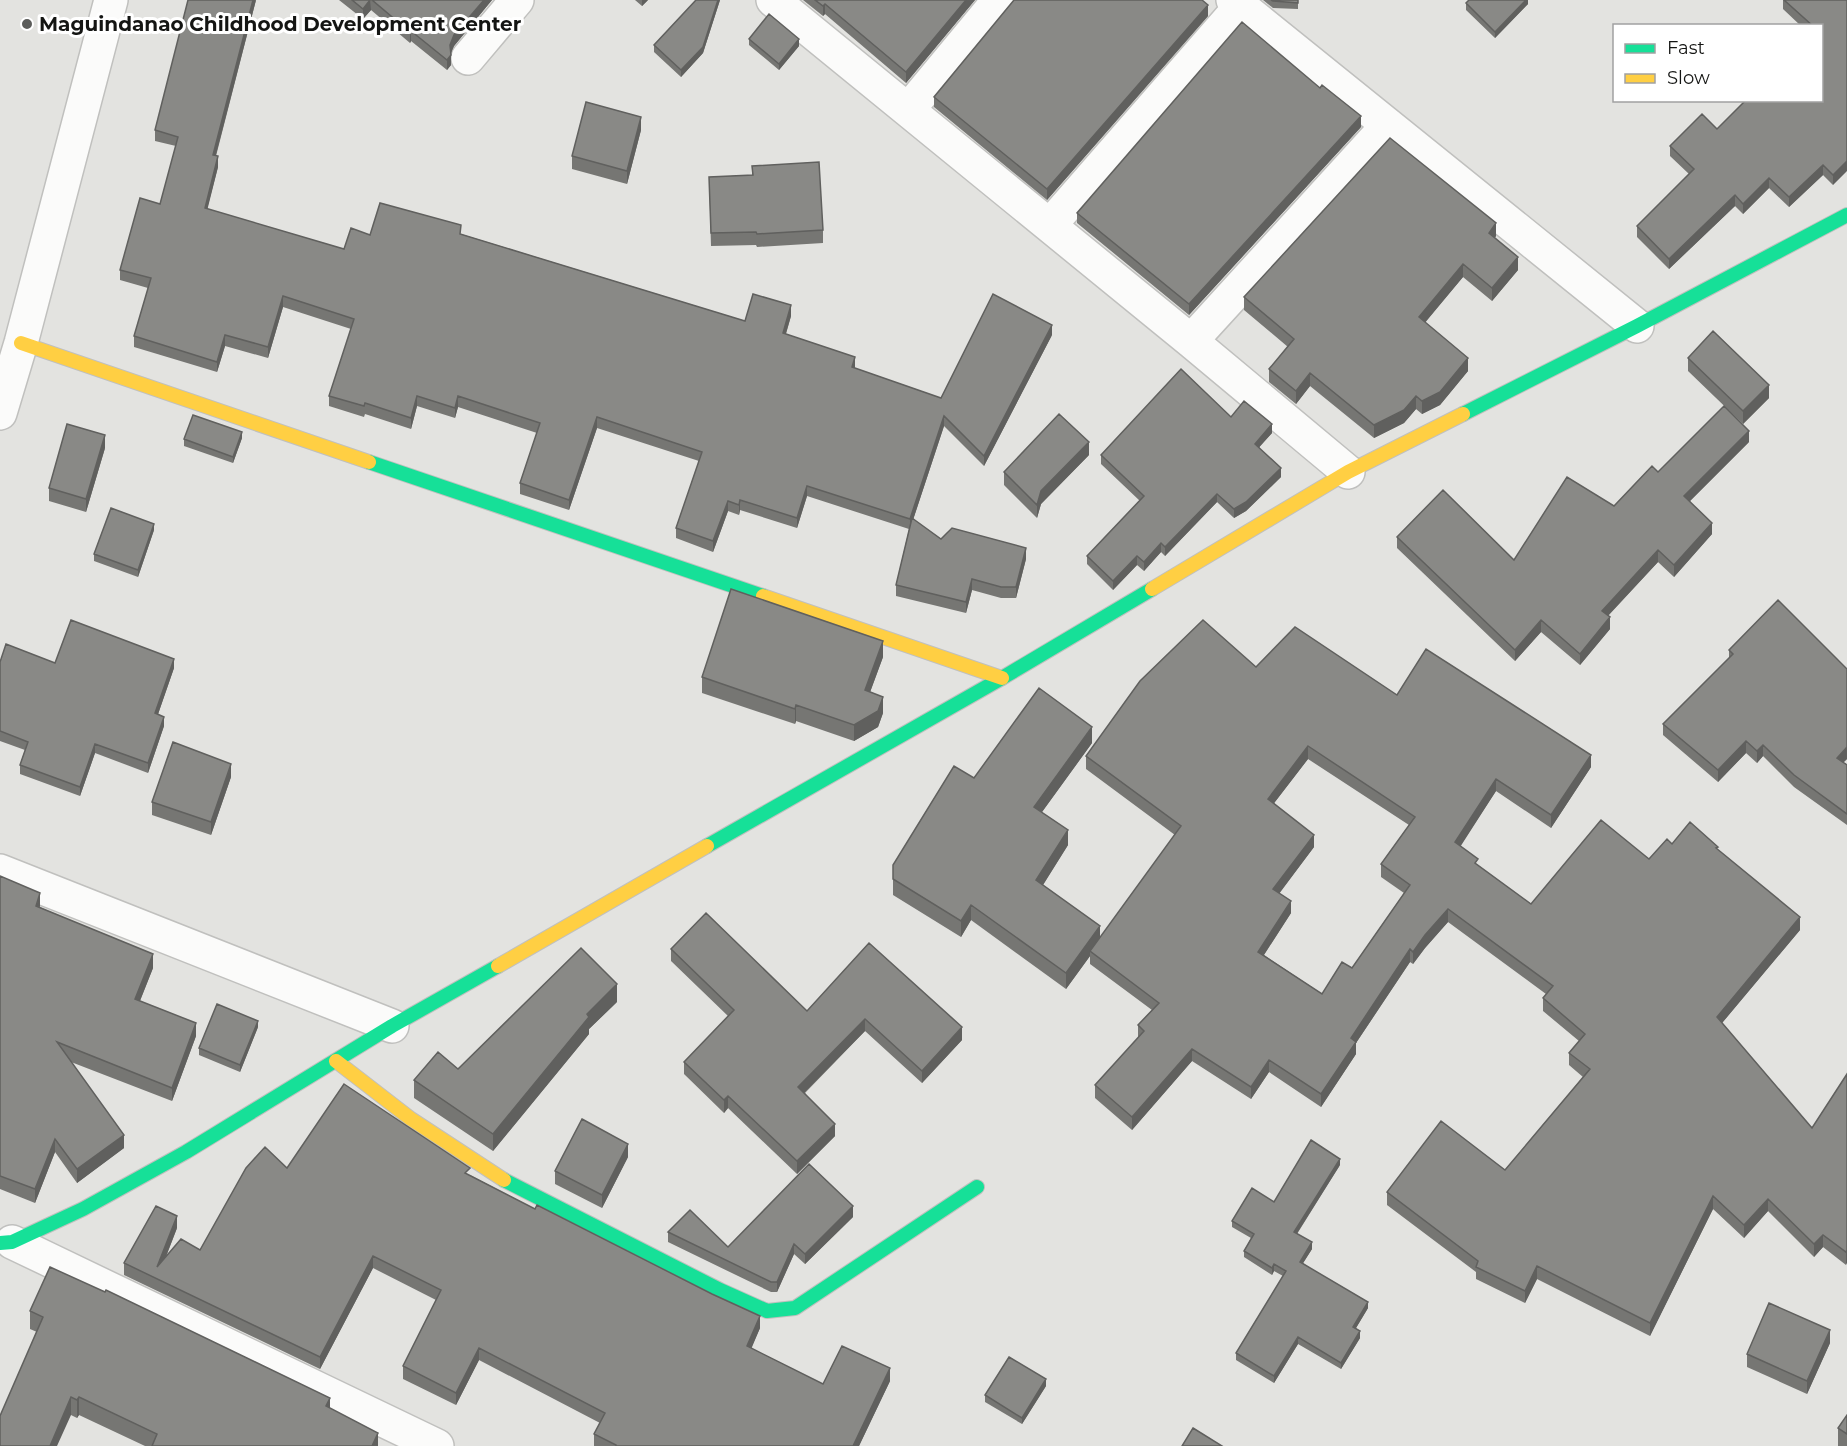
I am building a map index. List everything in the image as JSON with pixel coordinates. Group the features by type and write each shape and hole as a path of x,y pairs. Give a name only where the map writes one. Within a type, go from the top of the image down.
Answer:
{"street":[{"path":"0,413 21,343 111,0"},
{"path":"468,58 517,0"},
{"path":"773,0 1050,225 1348,472"},
{"path":"908,110 999,0"},
{"path":"1050,225 1237,3 1637,326"},
{"path":"1191,341 1388,125"},
{"path":"6,1242 83,1209 186,1152 392,1026 1002,678 1348,472 1637,326 1847,215"},
{"path":"21,343 1002,678"},
{"path":"0,870 392,1026"},
{"path":"336,1061 411,1119 495,1175 720,1290 767,1311 795,1308 977,1187"},
{"path":"6,1242 437,1446"}],"building":[{"path":"188,0 253,0 213,155 218,156 205,208 344,249 351,228 370,235 380,203 461,225 460,234 745,321 753,294 791,305 783,333 855,357 852,367 941,398 993,294 1052,325 984,456 944,416 910,519 807,486 797,518 740,500 739,505 728,501 713,541 676,528 702,452 597,417 569,500 520,483 540,423 458,396 455,408 417,396 411,418 365,403 364,406 329,396 354,319 283,296 268,347 225,335 217,362 134,336 151,278 120,270 140,198 160,204 178,137 155,130"},
{"path":"352,0 370,0 363,9"},
{"path":"372,0 484,0 454,35 450,45 451,55 447,60"},
{"path":"696,0 718,0 703,47 681,70 654,45"},
{"path":"815,0 966,0 906,72 825,4 823,6"},
{"path":"1014,0 1202,0 1208,5 1047,189 934,97"},
{"path":"1271,0 1298,0 1298,3 1273,1"},
{"path":"1469,0 1526,0 1495,32 1466,3"},
{"path":"1784,0 1847,0 1847,161 1833,175 1823,165 1789,197 1769,178 1743,204 1735,195 1669,259 1637,226 1694,169 1670,146 1702,114 1717,129 1744,102 1823,102 1823,24 1811,24"},
{"path":"769,14 799,39 779,64 749,39"},
{"path":"1242,22 1320,88 1322,85 1361,116 1189,304 1077,213"},
{"path":"586,102 641,117 627,171 572,156"},
{"path":"1390,138 1496,223 1489,233 1518,257 1492,288 1463,264 1419,317 1468,358 1440,392 1422,401 1416,396 1404,410 1374,425 1310,373 1296,391 1269,369 1294,339 1244,297"},
{"path":"819,162 823,230 757,234 756,232 711,233 709,177 753,175 752,166"},
{"path":"1713,331 1769,385 1743,411 1688,358"},
{"path":"1181,369 1231,417 1244,401 1272,424 1255,444 1281,468 1246,502 1234,509 1217,494 1165,547 1161,543 1144,562 1137,556 1113,581 1087,556 1144,496 1101,455"},
{"path":"1724,406 1749,431 1684,496 1712,523 1674,565 1658,550 1602,611 1610,617 1580,654 1541,620 1515,650 1397,537 1443,490 1514,560 1567,477 1614,506 1652,466 1658,472"},
{"path":"1059,414 1089,442 1041,491 1037,505 1004,472"},
{"path":"193,415 242,432 233,457 184,439"},
{"path":"67,424 105,435 86,499 49,488"},
{"path":"111,508 154,524 138,570 94,554"},
{"path":"912,518 941,539 952,528 1026,548 1016,587 1001,587 972,579 966,602 896,585"},
{"path":"731,589 883,641 865,690 883,697 878,711 854,725 796,705 795,709 702,677"},
{"path":"1778,600 1847,669 1847,747 1837,758 1847,765 1847,814 1794,775 1763,745 1757,751 1746,741 1718,770 1663,724 1733,654 1729,650"},
{"path":"71,620 174,659 155,713 164,717 148,763 95,744 80,787 20,765 28,742 0,731 0,662 6,644 55,663"},
{"path":"1203,620 1256,667 1295,627 1397,695 1426,649 1591,755 1551,815 1496,779 1455,842 1478,859 1475,863 1531,904 1601,820 1649,859 1667,839 1672,844 1690,822 1718,847 1716,848 1800,917 1717,1017 1812,1128 1847,1074 1846,1252 1823,1235 1814,1244 1768,1199 1744,1225 1713,1196 1650,1323 1537,1266 1525,1291 1476,1267 1478,1261 1387,1192 1441,1121 1505,1170 1590,1069 1569,1053 1585,1034 1543,998 1553,986 1448,909 1413,952 1410,949 1351,1038 1356,1042 1321,1094 1269,1060 1251,1087 1192,1049 1132,1117 1095,1085 1144,1031 1138,1025 1159,1003 1090,951 1181,826 1086,756 1140,681","holes":["1308,746 1415,817 1381,864 1410,885 1352,968 1342,962 1322,994 1258,952 1291,901 1273,889 1314,835 1268,799"]},
{"path":"1039,688 1092,727 1034,807 1068,830 1036,880 1100,926 1066,973 971,905 961,921 893,879 893,865 954,766 974,778"},
{"path":"173,742 231,764 211,822 152,802"},
{"path":"0,876 40,893 36,906 153,954 135,999 196,1023 172,1088 57,1042 124,1135 77,1169 55,1139 35,1189 0,1176"},
{"path":"706,913 807,1011 869,943 962,1027 922,1071 865,1019 798,1087 835,1124 797,1161 728,1096 724,1100 684,1062 734,1010 671,949"},
{"path":"581,948 617,984 587,1014 589,1017 493,1134 414,1080 438,1052 458,1069"},
{"path":"217,1004 258,1021 240,1065 199,1048"},
{"path":"344,1084 470,1168 465,1173 535,1209 537,1205 760,1316 747,1346 823,1384 842,1346 890,1368 853,1446 616,1446 594,1434 605,1413 479,1348 456,1393 403,1366 441,1290 373,1256 320,1357 124,1263 156,1206 177,1216 157,1267 181,1239 200,1250 246,1168 265,1147 287,1168"},
{"path":"582,1119 628,1144 602,1195 555,1171"},
{"path":"1311,1140 1340,1159 1294,1232 1312,1242 1300,1262 1368,1302 1353,1327 1360,1331 1341,1363 1298,1337 1274,1376 1236,1353 1286,1271 1274,1264 1272,1268 1244,1251 1254,1234 1232,1221 1252,1188 1274,1202"},
{"path":"809,1164 853,1206 805,1254 794,1244 777,1282 771,1282 668,1232 690,1210 728,1247"},
{"path":"50,1267 105,1292 106,1290 330,1398 326,1406 378,1433 372,1446 152,1446 157,1434 79,1397 77,1400 71,1397 50,1446 0,1446 0,1416 43,1317 30,1311"},
{"path":"1769,1303 1830,1330 1807,1381 1747,1354"},
{"path":"1009,1357 1046,1379 1022,1418 985,1395"},
{"path":"1847,1415 1847,1434 1838,1428"},
{"path":"1193,1428 1222,1446 1182,1446"}],"traffic: fast":[{"path":"1463,414 1637,326 1847,215"},
{"path":"369,462 763,596"},
{"path":"707,846 1002,678 1152,589"},
{"path":"0,1243 12,1242 83,1209 186,1152 392,1026 498,966"},
{"path":"504,1180 720,1290 767,1311 795,1308 977,1187"}],"traffic: slow":[{"path":"21,343 369,462"},
{"path":"1152,589 1348,472 1463,414"},
{"path":"763,596 1002,678"},
{"path":"498,966 707,846"},
{"path":"336,1061 411,1119 504,1180"}],"place":[{"name":"Maguindanao Childhood Development Center","path":"27,24"}]}
